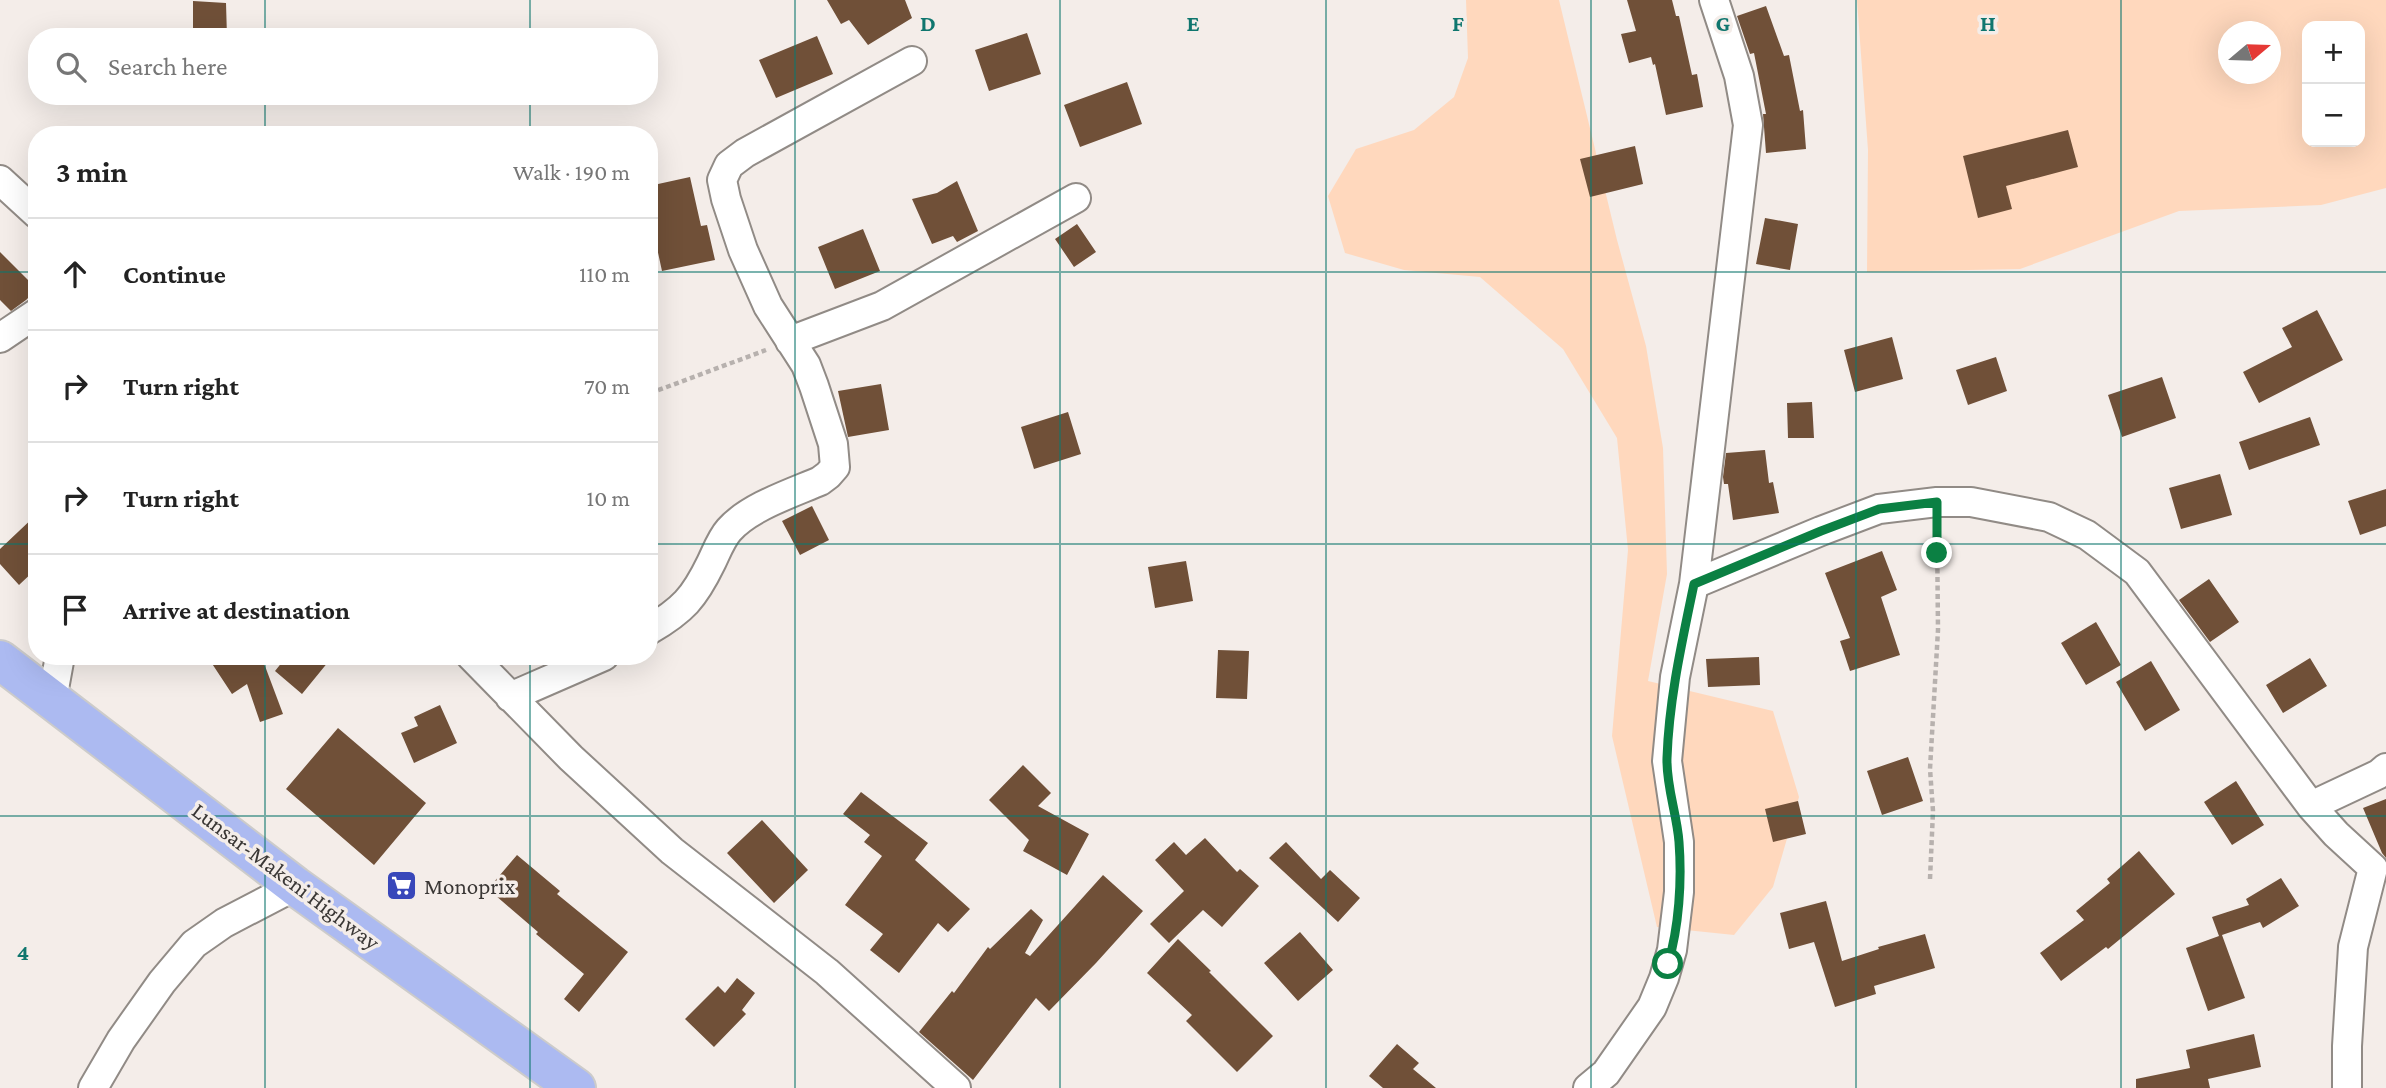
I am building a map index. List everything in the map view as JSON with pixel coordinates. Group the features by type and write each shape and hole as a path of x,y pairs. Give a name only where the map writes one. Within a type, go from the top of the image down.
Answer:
{"main road":[{"name":"Lunsar-Makeni Highway","path":"0,660 296,886 576,1088"}],"street":[{"path":"1588,1088 1606,1073 1652,1007 1672,950 1679,892 1679,842 1667,761 1675,677 1694,584 1748,125 1739,76 1714,0"},
{"path":"658,624 686,605 699,587 726,533 735,523 746,515 820,481 835,467 833,444 806,365 768,306 743,250 722,180 729,165 745,153 912,61"},
{"path":"0,180 28,206"},
{"path":"790,341 882,306 1076,198"},
{"path":"0,338 28,319"},
{"path":"1694,584 1879,509 1937,502 1971,502 2049,517 2087,535 2137,572 2311,806 2380,876 2353,947 2347,1088"},
{"path":"52,700 58,665"},
{"path":"480,665 571,758 672,851 827,972 956,1088"},
{"path":"510,697 583,665"},
{"path":"2311,806 2379,774 2386,768"},
{"path":"93,1088 121,1040 162,982 194,944 224,923 296,886"}],"path":[{"path":"658,390 790,341"},
{"path":"1930,879 1933,811 1930,769 1938,630 1937,502"}],"shaded area":[{"path":"1466,0 1559,0 1617,240 1646,346 1663,448 1667,574 1648,681 1773,711 1799,797 1773,887 1734,935 1657,927 1612,736 1628,550 1617,438 1563,349 1480,277 1404,270 1345,253 1328,196 1356,149 1414,130 1454,97 1468,58"},
{"path":"1857,0 2386,0 2386,188 2321,205 2179,211 2020,269 1867,272 1868,150"}],"building":[{"path":"827,0 905,0 912,18 868,45 849,20 841,24"},
{"path":"1627,0 1672,0 1676,16 1679,16 1692,75 1697,74 1703,107 1666,115 1655,64 1653,65 1651,57 1629,63 1621,34 1636,31"},
{"path":"193,1 226,3 227,28 193,28"},
{"path":"1766,6 1784,56 1789,55 1800,111 1803,110 1806,149 1766,153 1763,114 1766,114 1754,53 1750,54 1737,16"},
{"path":"1027,33 1041,74 989,91 975,50"},
{"path":"817,36 833,74 776,98 759,60"},
{"path":"1127,82 1142,124 1080,147 1064,105"},
{"path":"2068,130 2078,167 2006,186 2012,209 1978,218 1963,156"},
{"path":"1635,146 1643,184 1590,197 1580,159"},
{"path":"690,177 701,226 707,225 715,260 662,271 658,253 658,184"},
{"path":"957,181 978,231 957,242 953,236 932,244 912,199 937,193"},
{"path":"1765,218 1798,224 1790,270 1756,264"},
{"path":"1077,224 1096,252 1074,267 1055,239"},
{"path":"863,229 880,271 835,289 818,247"},
{"path":"0,252 28,280 28,298 11,311 0,300"},
{"path":"2317,310 2343,360 2259,403 2243,372 2292,347 2282,328"},
{"path":"1892,337 1903,379 1855,392 1844,350"},
{"path":"1996,357 2007,391 1968,405 1956,370"},
{"path":"2162,377 2176,418 2122,437 2108,395"},
{"path":"881,384 889,430 848,437 838,391"},
{"path":"1812,402 1814,438 1788,438 1787,403"},
{"path":"1068,412 1081,454 1034,469 1021,427"},
{"path":"2310,417 2320,445 2249,470 2239,442"},
{"path":"1765,450 1769,483 1773,482 1779,513 1733,520 1728,484 1724,484 1723,477 1726,453"},
{"path":"2220,474 2232,515 2181,529 2169,488"},
{"path":"2386,489 2386,526 2360,535 2348,501"},
{"path":"812,506 829,540 800,555 782,521"},
{"path":"28,523 28,576 19,585 0,564 0,549"},
{"path":"1882,551 1897,590 1881,597 1900,655 1850,671 1840,641 1850,638 1825,573"},
{"path":"1186,561 1193,601 1155,608 1148,567"},
{"path":"2209,579 2239,622 2210,642 2179,600"},
{"path":"2096,622 2121,665 2086,685 2061,643"},
{"path":"1218,650 1249,651 1247,699 1216,698"},
{"path":"1759,657 1760,685 1708,687 1706,659"},
{"path":"2310,658 2327,686 2283,713 2266,685"},
{"path":"2151,661 2180,710 2145,731 2116,682"},
{"path":"213,665 264,665 283,714 260,722 247,684 232,694"},
{"path":"280,665 326,665 302,694 275,671"},
{"path":"440,705 457,743 414,763 401,733 418,726 414,717"},
{"path":"338,728 426,803 374,865 286,789"},
{"path":"1908,757 1923,801 1882,815 1867,771"},
{"path":"1023,765 1051,793 1038,806 1089,834 1067,875 1023,851 1029,840 989,800"},
{"path":"2236,781 2264,825 2232,845 2204,802"},
{"path":"861,792 928,843 915,860 970,909 948,932 938,923 899,973 870,950 883,934 845,905 882,856 864,842 870,835 843,814"},
{"path":"2386,799 2386,858 2363,808"},
{"path":"1798,801 1806,834 1773,842 1765,809"},
{"path":"762,820 808,870 774,903 727,853"},
{"path":"1205,838 1237,872 1240,869 1259,886 1222,927 1203,910 1169,943 1150,924 1184,891 1155,860 1174,842 1186,855"},
{"path":"1286,842 1321,879 1330,870 1360,898 1338,922 1269,858"},
{"path":"2139,851 2175,894 2108,949 2106,947 2061,981 2040,953 2084,920 2076,911 2110,883 2107,879"},
{"path":"517,855 560,891 557,894 628,952 579,1012 564,999 584,974 488,889"},
{"path":"1103,875 1143,911 1049,1011 1036,998 973,1080 919,1032 952,991 954,993 988,947 990,949 1031,909 1043,920 1025,953 1030,956"},
{"path":"2281,878 2299,906 2263,928 2260,922 2222,935 2245,998 2208,1011 2186,948 2219,936 2212,917 2249,905 2246,899"},
{"path":"1826,901 1842,961 1879,949 1878,947 1925,934 1935,968 1874,986 1876,994 1835,1007 1814,942 1789,949 1780,913"},
{"path":"1300,932 1333,970 1298,1001 1264,963"},
{"path":"1178,939 1273,1036 1237,1072 1186,1021 1192,1015 1147,973"},
{"path":"737,978 755,993 742,1010 746,1014 714,1047 685,1019 718,986 725,993"},
{"path":"2254,1034 2261,1067 2208,1079 2210,1088 2136,1088 2136,1079 2190,1068 2186,1050"},
{"path":"1397,1044 1419,1063 1413,1069 1436,1088 1383,1088 1369,1076"}],"place":[{"name":"Monoprix","path":"401,886"}],"route":[{"path":"1668,964 1679,892 1679,842 1667,761 1675,677 1694,584 1879,509 1937,502 1937,553"}]}
